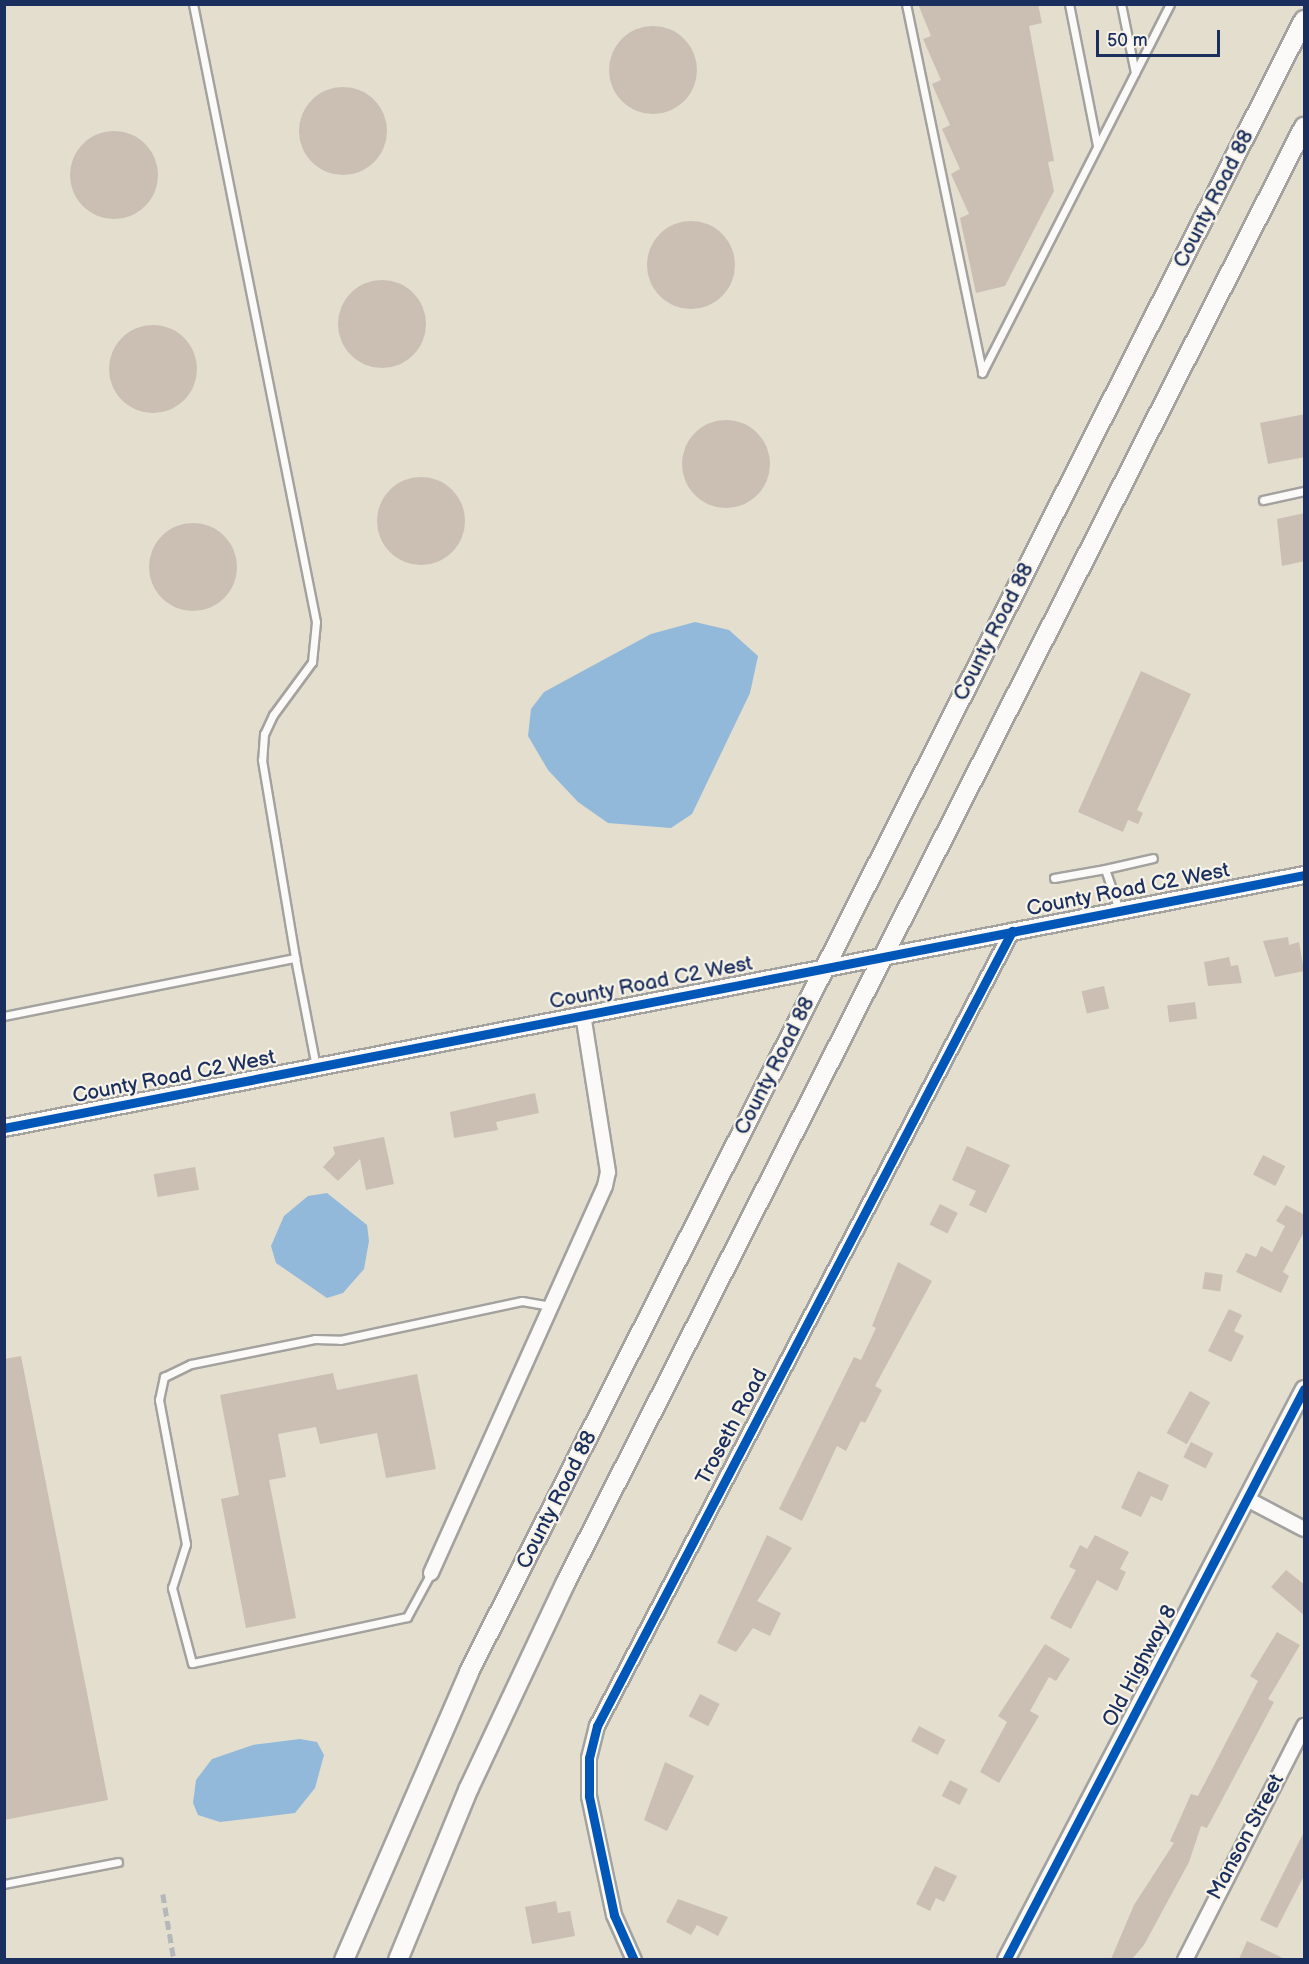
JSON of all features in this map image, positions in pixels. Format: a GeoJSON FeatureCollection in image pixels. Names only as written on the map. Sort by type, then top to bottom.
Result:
{"type":"FeatureCollection","features":[{"type":"Feature","properties":{"kind":"main road","name":"County Road 88"},"geometry":{"type":"LineString","coordinates":[[344,1959],[469,1672],[1305,20]]}},
{"type":"Feature","properties":{"kind":"main road"},"geometry":{"type":"LineString","coordinates":[[398,1959],[524,1666],[1305,127]]}},
{"type":"Feature","properties":{"kind":"street","name":"County Road C2 West"},"geometry":{"type":"LineString","coordinates":[[4,1128],[1305,875]]}},
{"type":"Feature","properties":{"kind":"street","name":"Troseth Road"},"geometry":{"type":"LineString","coordinates":[[634,1959],[614,1915],[589,1796],[589,1758],[597,1726],[1012,931]]}},
{"type":"Feature","properties":{"kind":"street"},"geometry":{"type":"LineString","coordinates":[[431,1573],[598,1209],[608,1172],[583,1015]]}},
{"type":"Feature","properties":{"kind":"street","name":"Old Highway 8"},"geometry":{"type":"LineString","coordinates":[[1006,1959],[1305,1389]]}},
{"type":"Feature","properties":{"kind":"street"},"geometry":{"type":"LineString","coordinates":[[1247,1499],[1305,1529]]}},
{"type":"Feature","properties":{"kind":"street","name":"Manson Street"},"geometry":{"type":"LineString","coordinates":[[1186,1954],[1305,1726]]}},
{"type":"Feature","properties":{"kind":"lane"},"geometry":{"type":"LineString","coordinates":[[193,4],[316,622],[312,662],[273,715],[264,734],[262,760],[316,1068]]}},
{"type":"Feature","properties":{"kind":"lane"},"geometry":{"type":"LineString","coordinates":[[906,4],[982,373],[1170,4]]}},
{"type":"Feature","properties":{"kind":"lane"},"geometry":{"type":"LineString","coordinates":[[1069,4],[1098,146]]}},
{"type":"Feature","properties":{"kind":"lane"},"geometry":{"type":"LineString","coordinates":[[1121,4],[1135,73]]}},
{"type":"Feature","properties":{"kind":"lane"},"geometry":{"type":"LineString","coordinates":[[1263,500],[1305,491]]}},
{"type":"Feature","properties":{"kind":"lane"},"geometry":{"type":"LineString","coordinates":[[1054,878],[1153,858]]}},
{"type":"Feature","properties":{"kind":"lane"},"geometry":{"type":"LineString","coordinates":[[1105,869],[1119,910]]}},
{"type":"Feature","properties":{"kind":"lane"},"geometry":{"type":"LineString","coordinates":[[4,1016],[295,957]]}},
{"type":"Feature","properties":{"kind":"lane"},"geometry":{"type":"LineString","coordinates":[[431,1573],[406,1617],[192,1663],[172,1588],[186,1544],[159,1400],[164,1377],[191,1364],[315,1339],[340,1340],[522,1301],[552,1306]]}},
{"type":"Feature","properties":{"kind":"lane"},"geometry":{"type":"LineString","coordinates":[[4,1884],[118,1862]]}},
{"type":"Feature","properties":{"kind":"water"},"geometry":{"type":"Polygon","coordinates":[[[695,622],[729,630],[758,656],[750,693],[692,814],[671,828],[608,823],[578,802],[548,770],[528,736],[531,709],[544,692],[651,634],[695,622]]]}},
{"type":"Feature","properties":{"kind":"water"},"geometry":{"type":"Polygon","coordinates":[[[327,1193],[367,1225],[369,1241],[364,1269],[343,1293],[327,1298],[276,1263],[271,1246],[284,1216],[308,1196],[327,1193]]]}},
{"type":"Feature","properties":{"kind":"water"},"geometry":{"type":"Polygon","coordinates":[[[300,1739],[317,1742],[324,1755],[315,1788],[295,1813],[220,1822],[198,1815],[193,1803],[196,1780],[212,1759],[253,1745],[300,1739]]]}},
{"type":"Feature","properties":{"kind":"building"},"geometry":{"type":"Polygon","coordinates":[[[918,4],[1038,4],[1042,23],[1029,26],[1054,161],[1048,162],[1054,191],[1005,286],[976,293],[960,218],[969,214],[951,174],[960,169],[942,129],[950,125],[932,84],[941,80],[923,39],[931,36],[918,4]]]}},
{"type":"Feature","properties":{"kind":"building"},"geometry":{"type":"Polygon","coordinates":[[[653,26],[670,30],[684,39],[693,53],[697,70],[693,87],[684,101],[670,110],[653,114],[636,110],[622,101],[613,87],[609,70],[613,53],[622,39],[636,30],[653,26]]]}},
{"type":"Feature","properties":{"kind":"building"},"geometry":{"type":"Polygon","coordinates":[[[343,87],[360,91],[374,100],[383,114],[387,131],[383,148],[374,162],[360,171],[343,175],[326,171],[312,162],[303,148],[299,131],[303,114],[312,100],[326,91],[343,87]]]}},
{"type":"Feature","properties":{"kind":"building"},"geometry":{"type":"Polygon","coordinates":[[[114,131],[131,135],[145,144],[154,158],[158,175],[154,192],[145,206],[131,215],[114,219],[97,215],[83,206],[74,192],[70,175],[74,158],[83,144],[97,135],[114,131]]]}},
{"type":"Feature","properties":{"kind":"building"},"geometry":{"type":"Polygon","coordinates":[[[691,221],[708,225],[722,234],[731,248],[735,265],[731,282],[722,296],[708,305],[691,309],[674,305],[660,296],[651,282],[647,265],[651,248],[660,234],[674,225],[691,221]]]}},
{"type":"Feature","properties":{"kind":"building"},"geometry":{"type":"Polygon","coordinates":[[[382,280],[399,284],[413,293],[422,307],[426,324],[422,341],[413,355],[399,364],[382,368],[365,364],[351,355],[342,341],[338,324],[342,307],[351,293],[365,284],[382,280]]]}},
{"type":"Feature","properties":{"kind":"building"},"geometry":{"type":"Polygon","coordinates":[[[153,325],[170,329],[184,338],[193,352],[197,369],[193,386],[184,400],[170,409],[153,413],[136,409],[122,400],[113,386],[109,369],[113,352],[122,338],[136,329],[153,325]]]}},
{"type":"Feature","properties":{"kind":"building"},"geometry":{"type":"Polygon","coordinates":[[[1305,414],[1305,457],[1268,464],[1260,423],[1305,414]]]}},
{"type":"Feature","properties":{"kind":"building"},"geometry":{"type":"Polygon","coordinates":[[[726,420],[743,424],[757,433],[766,447],[770,464],[766,481],[757,495],[743,504],[726,508],[709,504],[695,495],[686,481],[682,464],[686,447],[695,433],[709,424],[726,420]]]}},
{"type":"Feature","properties":{"kind":"building"},"geometry":{"type":"Polygon","coordinates":[[[421,477],[438,481],[452,490],[461,504],[465,521],[461,538],[452,552],[438,561],[421,565],[404,561],[390,552],[381,538],[377,521],[381,504],[390,490],[404,481],[421,477]]]}},
{"type":"Feature","properties":{"kind":"building"},"geometry":{"type":"Polygon","coordinates":[[[1305,513],[1305,561],[1282,566],[1277,519],[1305,513]]]}},
{"type":"Feature","properties":{"kind":"building"},"geometry":{"type":"Polygon","coordinates":[[[193,523],[210,527],[224,536],[233,550],[237,567],[233,584],[224,598],[210,607],[193,611],[176,607],[162,598],[153,584],[149,567],[153,550],[162,536],[176,527],[193,523]]]}},
{"type":"Feature","properties":{"kind":"building"},"geometry":{"type":"Polygon","coordinates":[[[1141,671],[1191,694],[1137,810],[1143,813],[1138,824],[1128,820],[1123,832],[1078,812],[1141,671]]]}},
{"type":"Feature","properties":{"kind":"building"},"geometry":{"type":"Polygon","coordinates":[[[1288,937],[1289,945],[1299,942],[1304,971],[1275,977],[1263,941],[1288,937]]]}},
{"type":"Feature","properties":{"kind":"building"},"geometry":{"type":"Polygon","coordinates":[[[1229,957],[1231,966],[1238,965],[1242,983],[1208,986],[1204,962],[1229,957]]]}},
{"type":"Feature","properties":{"kind":"building"},"geometry":{"type":"Polygon","coordinates":[[[1104,986],[1109,1008],[1087,1014],[1082,991],[1104,986]]]}},
{"type":"Feature","properties":{"kind":"building"},"geometry":{"type":"Polygon","coordinates":[[[1195,1002],[1197,1019],[1169,1022],[1167,1005],[1195,1002]]]}},
{"type":"Feature","properties":{"kind":"building"},"geometry":{"type":"Polygon","coordinates":[[[535,1093],[539,1113],[496,1122],[498,1130],[454,1138],[450,1112],[535,1093]]]}},
{"type":"Feature","properties":{"kind":"building"},"geometry":{"type":"Polygon","coordinates":[[[384,1137],[394,1184],[366,1190],[360,1159],[338,1181],[323,1167],[335,1154],[333,1147],[384,1137]]]}},
{"type":"Feature","properties":{"kind":"building"},"geometry":{"type":"Polygon","coordinates":[[[967,1146],[1010,1165],[986,1213],[969,1205],[976,1191],[952,1180],[967,1146]]]}},
{"type":"Feature","properties":{"kind":"building"},"geometry":{"type":"Polygon","coordinates":[[[1263,1155],[1285,1166],[1275,1186],[1253,1175],[1263,1155]]]}},
{"type":"Feature","properties":{"kind":"building"},"geometry":{"type":"Polygon","coordinates":[[[195,1167],[199,1190],[158,1197],[154,1174],[195,1167]]]}},
{"type":"Feature","properties":{"kind":"building"},"geometry":{"type":"Polygon","coordinates":[[[940,1204],[958,1213],[947,1234],[930,1224],[940,1204]]]}},
{"type":"Feature","properties":{"kind":"building"},"geometry":{"type":"Polygon","coordinates":[[[1286,1205],[1305,1215],[1305,1230],[1283,1272],[1289,1276],[1281,1293],[1236,1272],[1246,1253],[1256,1257],[1261,1246],[1272,1252],[1285,1226],[1276,1221],[1286,1205]]]}},
{"type":"Feature","properties":{"kind":"building"},"geometry":{"type":"Polygon","coordinates":[[[898,1262],[932,1281],[875,1386],[882,1390],[865,1423],[861,1421],[846,1451],[837,1446],[802,1521],[779,1509],[854,1357],[861,1360],[876,1328],[872,1326],[898,1262]]]}},
{"type":"Feature","properties":{"kind":"building"},"geometry":{"type":"Polygon","coordinates":[[[1205,1272],[1223,1275],[1220,1292],[1202,1289],[1205,1272]]]}},
{"type":"Feature","properties":{"kind":"building"},"geometry":{"type":"Polygon","coordinates":[[[1229,1309],[1242,1315],[1234,1331],[1244,1336],[1231,1362],[1208,1351],[1229,1309]]]}},
{"type":"Feature","properties":{"kind":"building"},"geometry":{"type":"Polygon","coordinates":[[[21,1356],[108,1800],[4,1820],[4,1359],[21,1356]]]}},
{"type":"Feature","properties":{"kind":"building"},"geometry":{"type":"Polygon","coordinates":[[[333,1373],[337,1390],[417,1374],[436,1469],[386,1478],[377,1433],[320,1444],[316,1427],[278,1434],[286,1477],[269,1480],[296,1618],[246,1628],[221,1499],[239,1495],[220,1395],[333,1373]]]}},
{"type":"Feature","properties":{"kind":"building"},"geometry":{"type":"Polygon","coordinates":[[[1190,1391],[1210,1402],[1187,1444],[1167,1433],[1190,1391]]]}},
{"type":"Feature","properties":{"kind":"building"},"geometry":{"type":"Polygon","coordinates":[[[1191,1442],[1213,1453],[1206,1468],[1183,1457],[1191,1442]]]}},
{"type":"Feature","properties":{"kind":"building"},"geometry":{"type":"Polygon","coordinates":[[[1138,1471],[1169,1485],[1162,1501],[1151,1496],[1141,1517],[1121,1508],[1138,1471]]]}},
{"type":"Feature","properties":{"kind":"building"},"geometry":{"type":"Polygon","coordinates":[[[767,1535],[792,1548],[757,1601],[781,1613],[770,1636],[753,1628],[736,1652],[717,1643],[767,1535]]]}},
{"type":"Feature","properties":{"kind":"building"},"geometry":{"type":"Polygon","coordinates":[[[1095,1535],[1129,1552],[1120,1569],[1126,1572],[1117,1591],[1097,1580],[1071,1629],[1050,1618],[1076,1570],[1069,1567],[1080,1545],[1087,1549],[1095,1535]]]}},
{"type":"Feature","properties":{"kind":"building"},"geometry":{"type":"Polygon","coordinates":[[[1286,1570],[1305,1585],[1305,1616],[1271,1587],[1286,1570]]]}},
{"type":"Feature","properties":{"kind":"building"},"geometry":{"type":"Polygon","coordinates":[[[1277,1632],[1300,1645],[1268,1699],[1274,1702],[1207,1828],[1201,1826],[1189,1862],[1144,1945],[1132,1959],[1111,1959],[1134,1905],[1174,1843],[1170,1841],[1191,1794],[1198,1796],[1258,1681],[1250,1676],[1277,1632]]]}},
{"type":"Feature","properties":{"kind":"building"},"geometry":{"type":"Polygon","coordinates":[[[1045,1644],[1070,1659],[1056,1681],[1049,1677],[1030,1711],[1039,1716],[999,1783],[980,1772],[1007,1722],[998,1716],[1045,1644]]]}},
{"type":"Feature","properties":{"kind":"building"},"geometry":{"type":"Polygon","coordinates":[[[700,1694],[720,1704],[708,1726],[689,1716],[700,1694]]]}},
{"type":"Feature","properties":{"kind":"building"},"geometry":{"type":"Polygon","coordinates":[[[919,1726],[945,1740],[938,1755],[911,1741],[919,1726]]]}},
{"type":"Feature","properties":{"kind":"building"},"geometry":{"type":"Polygon","coordinates":[[[665,1762],[694,1776],[667,1831],[644,1820],[665,1762]]]}},
{"type":"Feature","properties":{"kind":"building"},"geometry":{"type":"Polygon","coordinates":[[[950,1780],[968,1789],[960,1805],[942,1796],[950,1780]]]}},
{"type":"Feature","properties":{"kind":"building"},"geometry":{"type":"Polygon","coordinates":[[[1305,1830],[1305,1874],[1277,1928],[1260,1920],[1305,1830]]]}},
{"type":"Feature","properties":{"kind":"building"},"geometry":{"type":"Polygon","coordinates":[[[935,1866],[957,1876],[944,1902],[936,1898],[930,1911],[916,1904],[935,1866]]]}},
{"type":"Feature","properties":{"kind":"building"},"geometry":{"type":"Polygon","coordinates":[[[678,1899],[728,1917],[718,1936],[697,1925],[691,1935],[666,1922],[678,1899]]]}},
{"type":"Feature","properties":{"kind":"building"},"geometry":{"type":"Polygon","coordinates":[[[556,1901],[558,1913],[570,1911],[575,1936],[532,1944],[525,1907],[556,1901]]]}},
{"type":"Feature","properties":{"kind":"building"},"geometry":{"type":"Polygon","coordinates":[[[1247,1941],[1285,1959],[1239,1959],[1247,1941]]]}},
{"type":"Feature","properties":{"kind":"railway"},"geometry":{"type":"LineString","coordinates":[[163,1894],[174,1960]]}},
{"type":"Feature","properties":{"kind":"cycle path"},"geometry":{"type":"LineString","coordinates":[[4,1128],[1304,875]]}},
{"type":"Feature","properties":{"kind":"cycle path"},"geometry":{"type":"LineString","coordinates":[[634,1960],[614,1915],[589,1796],[589,1758],[597,1726],[1012,931]]}},
{"type":"Feature","properties":{"kind":"cycle path"},"geometry":{"type":"LineString","coordinates":[[1006,1960],[1304,1389]]}}]}
